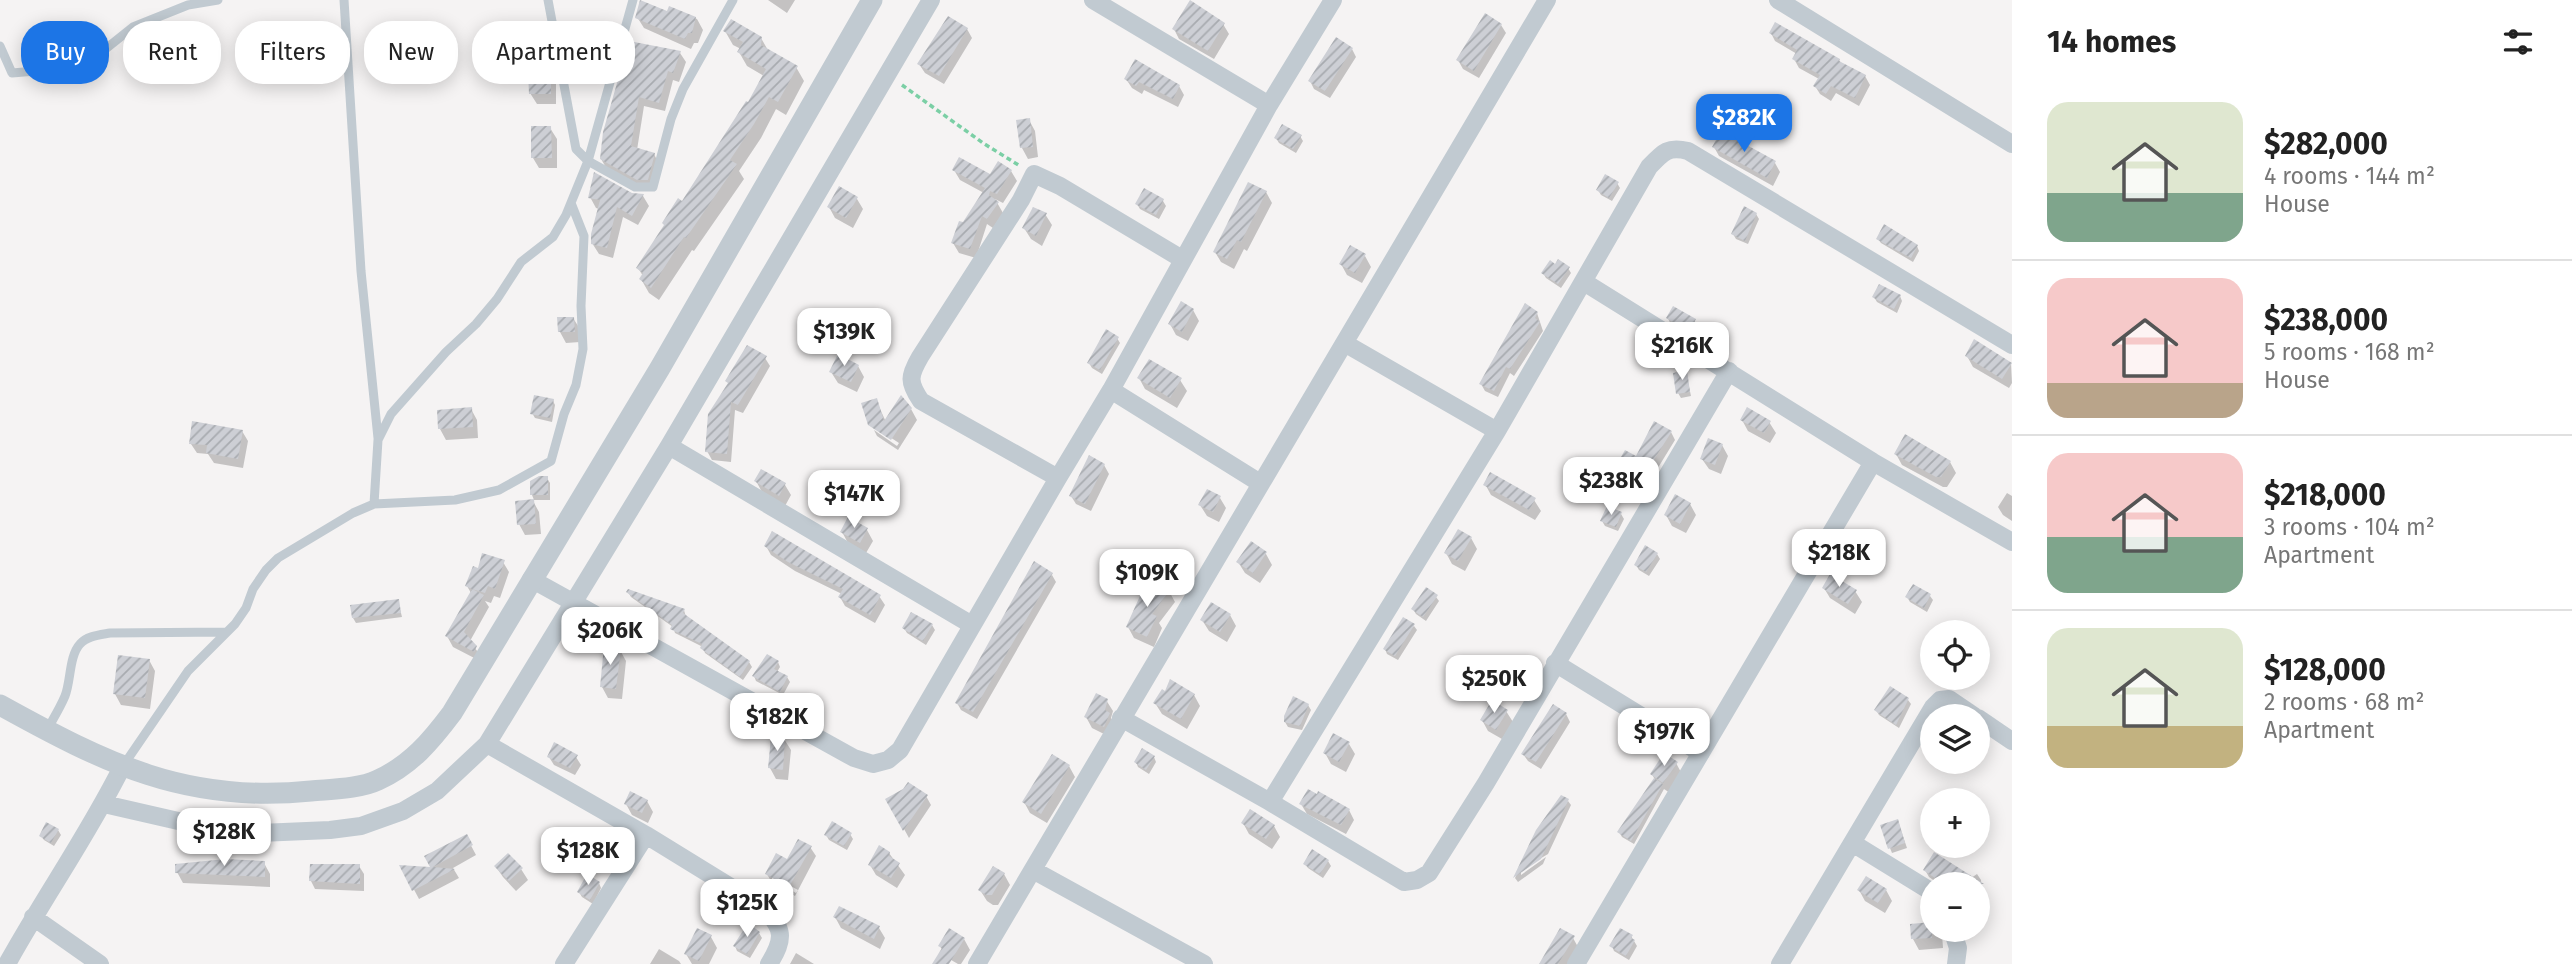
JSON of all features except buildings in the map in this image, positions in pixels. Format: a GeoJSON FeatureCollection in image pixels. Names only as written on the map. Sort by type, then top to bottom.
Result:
{"type":"FeatureCollection","features":[{"type":"Feature","properties":{"kind":"street"},"geometry":{"type":"LineString","coordinates":[[0,705],[122,767],[191,788],[247,794],[337,789],[376,781],[403,766],[428,746],[452,713],[660,368],[872,0]]}},
{"type":"Feature","properties":{"kind":"street"},"geometry":{"type":"LineString","coordinates":[[104,804],[235,834],[330,830],[361,825],[403,811],[437,791],[488,744],[669,446],[931,0]]}},
{"type":"Feature","properties":{"kind":"street"},"geometry":{"type":"LineString","coordinates":[[1093,0],[1269,105]]}},
{"type":"Feature","properties":{"kind":"street"},"geometry":{"type":"LineString","coordinates":[[531,579],[855,758],[873,764],[888,760],[900,750],[1111,390],[1269,105],[1333,0]]}},
{"type":"Feature","properties":{"kind":"street"},"geometry":{"type":"LineString","coordinates":[[977,964],[1547,0]]}},
{"type":"Feature","properties":{"kind":"street"},"geometry":{"type":"LineString","coordinates":[[1778,0],[2012,144]]}},
{"type":"Feature","properties":{"kind":"street"},"geometry":{"type":"LineString","coordinates":[[1270,802],[1497,431],[1649,167],[1661,154],[1675,148],[1688,151],[2012,345]]}},
{"type":"Feature","properties":{"kind":"street"},"geometry":{"type":"LineString","coordinates":[[1058,478],[921,401],[911,387],[912,371],[1021,200],[1034,174],[1060,186],[1182,259]]}},
{"type":"Feature","properties":{"kind":"street"},"geometry":{"type":"LineString","coordinates":[[1584,282],[1873,462],[2012,542]]}},
{"type":"Feature","properties":{"kind":"street"},"geometry":{"type":"LineString","coordinates":[[1346,344],[1497,431]]}},
{"type":"Feature","properties":{"kind":"street"},"geometry":{"type":"LineString","coordinates":[[1121,718],[1404,882],[1417,880],[1429,873],[1486,783],[1729,371]]}},
{"type":"Feature","properties":{"kind":"street"},"geometry":{"type":"LineString","coordinates":[[1111,390],[1260,483]]}},
{"type":"Feature","properties":{"kind":"street"},"geometry":{"type":"LineString","coordinates":[[669,446],[972,625]]}},
{"type":"Feature","properties":{"kind":"street"},"geometry":{"type":"LineString","coordinates":[[1576,964],[1873,462]]}},
{"type":"Feature","properties":{"kind":"street"},"geometry":{"type":"LineString","coordinates":[[1555,663],[1701,753]]}},
{"type":"Feature","properties":{"kind":"street"},"geometry":{"type":"LineString","coordinates":[[1936,704],[1940,700],[1949,699],[1956,704]]}},
{"type":"Feature","properties":{"kind":"street"},"geometry":{"type":"LineString","coordinates":[[1990,726],[2012,741]]}},
{"type":"Feature","properties":{"kind":"street"},"geometry":{"type":"LineString","coordinates":[[1780,964],[1920,730]]}},
{"type":"Feature","properties":{"kind":"street"},"geometry":{"type":"LineString","coordinates":[[488,744],[646,835],[763,907],[782,933],[778,950],[769,964]]}},
{"type":"Feature","properties":{"kind":"street"},"geometry":{"type":"LineString","coordinates":[[7,964],[33,917],[104,804],[122,767]]}},
{"type":"Feature","properties":{"kind":"street"},"geometry":{"type":"LineString","coordinates":[[564,964],[646,835]]}},
{"type":"Feature","properties":{"kind":"street"},"geometry":{"type":"LineString","coordinates":[[1854,844],[1920,885]]}},
{"type":"Feature","properties":{"kind":"street"},"geometry":{"type":"LineString","coordinates":[[1033,870],[1177,957],[1204,964]]}},
{"type":"Feature","properties":{"kind":"street"},"geometry":{"type":"LineString","coordinates":[[33,917],[100,964]]}},
{"type":"Feature","properties":{"kind":"street"},"geometry":{"type":"LineString","coordinates":[[1956,942],[1956,964]]}},
{"type":"Feature","properties":{"kind":"lane"},"geometry":{"type":"LineString","coordinates":[[0,46],[12,73],[83,67],[132,27],[188,5],[218,0]]}},
{"type":"Feature","properties":{"kind":"lane"},"geometry":{"type":"LineString","coordinates":[[344,0],[361,271],[378,440],[374,504]]}},
{"type":"Feature","properties":{"kind":"lane"},"geometry":{"type":"LineString","coordinates":[[548,0],[576,149],[588,161],[635,187],[653,187],[671,120],[683,89],[733,0]]}},
{"type":"Feature","properties":{"kind":"lane"},"geometry":{"type":"LineString","coordinates":[[378,440],[391,414],[490,307],[521,262],[553,237],[571,203],[588,161],[633,0]]}},
{"type":"Feature","properties":{"kind":"lane"},"geometry":{"type":"LineString","coordinates":[[122,767],[188,671],[227,632],[246,608],[253,589],[266,570],[278,558],[353,513],[374,504],[455,500],[499,490],[551,461],[564,414],[576,385],[583,349],[581,306],[584,236],[571,203]]}},
{"type":"Feature","properties":{"kind":"lane"},"geometry":{"type":"LineString","coordinates":[[47,731],[64,698],[74,656],[82,641],[110,633],[227,632]]}},
{"type":"Feature","properties":{"kind":"path"},"geometry":{"type":"LineString","coordinates":[[886,74],[982,143],[1034,174]]}}]}
